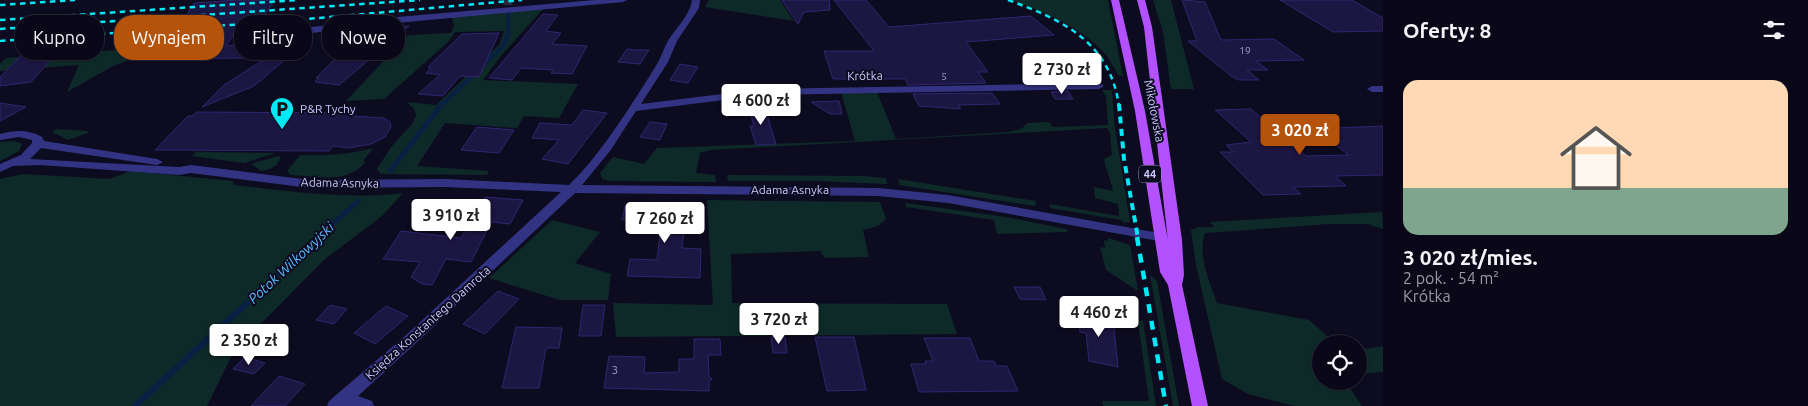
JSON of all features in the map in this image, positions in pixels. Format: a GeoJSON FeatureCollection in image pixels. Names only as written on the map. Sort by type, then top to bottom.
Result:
{"type":"FeatureCollection","features":[{"type":"Feature","properties":{"kind":"main road","name":"Mikołowska"},"geometry":{"type":"LineString","coordinates":[[1115,0],[1140,111],[1166,272],[1175,285]]}},
{"type":"Feature","properties":{"kind":"main road","name":"Mikołowska"},"geometry":{"type":"LineString","coordinates":[[1141,0],[1148,27],[1176,240],[1177,275],[1175,285],[1200,406]]}},
{"type":"Feature","properties":{"kind":"street"},"geometry":{"type":"LineString","coordinates":[[312,30],[509,7],[623,0]]}},
{"type":"Feature","properties":{"kind":"street","name":"Księdza Konstantego Damrota"},"geometry":{"type":"LineString","coordinates":[[339,402],[410,340],[572,189],[606,149],[633,108],[663,62],[672,41],[695,8],[696,0]]}},
{"type":"Feature","properties":{"kind":"street","name":"Krótka"},"geometry":{"type":"LineString","coordinates":[[633,108],[763,92],[1099,86]]}},
{"type":"Feature","properties":{"kind":"street"},"geometry":{"type":"LineString","coordinates":[[1372,89],[1383,89]]}},
{"type":"Feature","properties":{"kind":"street","name":"Adama Asnyka"},"geometry":{"type":"LineString","coordinates":[[4,136],[32,135],[38,139],[38,144],[184,166],[191,169],[310,184],[465,183],[572,189],[878,192],[948,199],[1176,240]]}},
{"type":"Feature","properties":{"kind":"street"},"geometry":{"type":"LineString","coordinates":[[0,168],[25,157],[38,144]]}},
{"type":"Feature","properties":{"kind":"street","name":"Adama Asnyka"},"geometry":{"type":"LineString","coordinates":[[13,163],[40,162],[179,171],[191,169]]}},
{"type":"Feature","properties":{"kind":"street"},"geometry":{"type":"LineString","coordinates":[[339,402],[366,406]]}},
{"type":"Feature","properties":{"kind":"green space"},"geometry":{"type":"Polygon","coordinates":[[[709,0],[780,0],[794,21],[705,7],[709,0]]]}},
{"type":"Feature","properties":{"kind":"green space"},"geometry":{"type":"Polygon","coordinates":[[[1010,0],[1108,0],[1123,76],[1118,75],[1105,54],[1096,45],[1074,28],[1036,9],[1010,0]]]}},
{"type":"Feature","properties":{"kind":"green space"},"geometry":{"type":"Polygon","coordinates":[[[1153,0],[1171,0],[1194,89],[1171,89],[1163,32],[1153,0]]]}},
{"type":"Feature","properties":{"kind":"green space"},"geometry":{"type":"Polygon","coordinates":[[[544,8],[499,58],[483,80],[578,84],[559,118],[524,116],[517,128],[445,123],[417,166],[489,171],[487,175],[381,174],[377,169],[391,147],[413,123],[416,115],[414,109],[407,102],[436,105],[500,44],[504,31],[455,32],[449,41],[384,99],[346,101],[385,60],[405,60],[405,38],[408,35],[451,33],[454,26],[452,17],[544,8]]]}},
{"type":"Feature","properties":{"kind":"green space"},"geometry":{"type":"Polygon","coordinates":[[[114,50],[114,60],[129,60],[113,66],[67,92],[79,65],[0,71],[0,64],[6,58],[15,57],[15,60],[104,60],[104,51],[114,50]]]}},
{"type":"Feature","properties":{"kind":"green space"},"geometry":{"type":"Polygon","coordinates":[[[1102,90],[1112,90],[1114,121],[1130,222],[1124,223],[1121,220],[1050,208],[1050,204],[1119,216],[1118,204],[1095,198],[1094,187],[1113,191],[1104,159],[1112,155],[1110,133],[1107,128],[711,150],[700,153],[696,173],[715,175],[716,182],[610,181],[602,179],[600,173],[613,157],[644,164],[657,148],[855,141],[841,92],[877,92],[896,139],[1008,132],[1021,129],[1028,123],[1049,122],[1053,127],[1108,125],[1106,97],[1102,90]]]}},
{"type":"Feature","properties":{"kind":"green space"},"geometry":{"type":"Polygon","coordinates":[[[56,129],[87,131],[88,133],[68,140],[52,132],[56,129]]]}},
{"type":"Feature","properties":{"kind":"green space"},"geometry":{"type":"Polygon","coordinates":[[[15,141],[22,144],[19,151],[0,161],[0,142],[15,141]]]}},
{"type":"Feature","properties":{"kind":"green space"},"geometry":{"type":"Polygon","coordinates":[[[373,148],[363,161],[366,162],[349,174],[331,178],[290,175],[287,171],[300,155],[328,155],[373,148]]]}},
{"type":"Feature","properties":{"kind":"green space"},"geometry":{"type":"Polygon","coordinates":[[[196,152],[275,153],[244,163],[192,156],[196,152]]]}},
{"type":"Feature","properties":{"kind":"green space"},"geometry":{"type":"Polygon","coordinates":[[[278,156],[281,157],[278,163],[268,169],[261,171],[251,164],[278,156]]]}},
{"type":"Feature","properties":{"kind":"green space"},"geometry":{"type":"Polygon","coordinates":[[[131,171],[233,181],[234,185],[318,194],[360,196],[403,193],[382,216],[325,259],[234,351],[207,406],[0,406],[0,179],[23,174],[109,179],[131,171]]]}},
{"type":"Feature","properties":{"kind":"green space"},"geometry":{"type":"Polygon","coordinates":[[[727,175],[862,176],[886,178],[887,184],[815,181],[728,181],[727,175]]]}},
{"type":"Feature","properties":{"kind":"green space"},"geometry":{"type":"Polygon","coordinates":[[[898,179],[1036,201],[1035,206],[899,185],[898,179]]]}},
{"type":"Feature","properties":{"kind":"green space"},"geometry":{"type":"Polygon","coordinates":[[[707,200],[880,202],[886,219],[878,226],[863,230],[869,257],[825,258],[820,251],[731,254],[732,303],[947,304],[957,334],[616,337],[613,303],[713,305],[707,200]]]}},
{"type":"Feature","properties":{"kind":"green space"},"geometry":{"type":"Polygon","coordinates":[[[905,203],[1006,217],[1066,229],[1068,232],[997,234],[994,220],[906,207],[905,203]]]}},
{"type":"Feature","properties":{"kind":"green space"},"geometry":{"type":"Polygon","coordinates":[[[1382,212],[1383,229],[1367,224],[1330,224],[1205,233],[1203,242],[1205,269],[1217,303],[1309,320],[1326,335],[1312,335],[1312,390],[1351,390],[1362,406],[1294,406],[1248,394],[1222,379],[1196,265],[1191,230],[1199,227],[1214,227],[1210,222],[1382,212]]]}},
{"type":"Feature","properties":{"kind":"green space"},"geometry":{"type":"Polygon","coordinates":[[[552,220],[600,232],[575,263],[611,274],[608,300],[560,300],[489,278],[552,220]]]}},
{"type":"Feature","properties":{"kind":"green space"},"geometry":{"type":"Polygon","coordinates":[[[1108,238],[1130,245],[1138,291],[1106,270],[1100,247],[1105,248],[1104,240],[1108,241],[1108,238]]]}},
{"type":"Feature","properties":{"kind":"green space"},"geometry":{"type":"Polygon","coordinates":[[[1150,275],[1157,281],[1179,406],[1173,406],[1150,275]]]}},
{"type":"Feature","properties":{"kind":"green space"},"geometry":{"type":"Polygon","coordinates":[[[1143,320],[1156,406],[1103,406],[1102,401],[1149,401],[1138,322],[1143,320]]]}},
{"type":"Feature","properties":{"kind":"green space"},"geometry":{"type":"Polygon","coordinates":[[[1383,346],[1383,372],[1367,373],[1367,349],[1383,346]]]}},
{"type":"Feature","properties":{"kind":"building"},"geometry":{"type":"Polygon","coordinates":[[[274,0],[265,15],[234,15],[234,34],[226,46],[234,45],[234,58],[224,58],[224,15],[187,15],[194,3],[274,0]]]}},
{"type":"Feature","properties":{"kind":"building"},"geometry":{"type":"Polygon","coordinates":[[[782,0],[829,0],[830,10],[804,12],[798,24],[782,0]]]}},
{"type":"Feature","properties":{"kind":"building"},"geometry":{"type":"Polygon","coordinates":[[[834,0],[866,0],[889,27],[1031,16],[1054,35],[966,42],[988,72],[978,72],[986,83],[908,85],[905,79],[833,79],[824,51],[874,51],[834,0]]]}},
{"type":"Feature","properties":{"kind":"building"},"geometry":{"type":"Polygon","coordinates":[[[1182,0],[1205,2],[1221,40],[1274,39],[1304,60],[1256,61],[1268,70],[1247,70],[1259,80],[1239,80],[1231,76],[1188,41],[1197,41],[1182,0]]]}},
{"type":"Feature","properties":{"kind":"building"},"geometry":{"type":"Polygon","coordinates":[[[1280,0],[1352,0],[1383,18],[1383,31],[1333,32],[1280,0]]]}},
{"type":"Feature","properties":{"kind":"building"},"geometry":{"type":"Polygon","coordinates":[[[543,14],[558,15],[546,31],[561,33],[552,44],[587,46],[572,74],[551,73],[553,70],[521,68],[512,80],[489,78],[543,14]]]}},
{"type":"Feature","properties":{"kind":"building"},"geometry":{"type":"Polygon","coordinates":[[[499,33],[479,77],[460,76],[443,96],[418,94],[440,75],[426,73],[431,68],[428,67],[462,34],[499,33]]]}},
{"type":"Feature","properties":{"kind":"building"},"geometry":{"type":"Polygon","coordinates":[[[627,49],[649,50],[640,64],[618,62],[627,49]]]}},
{"type":"Feature","properties":{"kind":"building"},"geometry":{"type":"Polygon","coordinates":[[[16,60],[51,60],[31,82],[0,86],[0,77],[16,60]]]}},
{"type":"Feature","properties":{"kind":"building"},"geometry":{"type":"Polygon","coordinates":[[[263,60],[284,60],[254,86],[202,107],[224,85],[263,60]]]}},
{"type":"Feature","properties":{"kind":"building"},"geometry":{"type":"Polygon","coordinates":[[[334,60],[369,60],[339,85],[315,82],[319,78],[316,78],[334,60]]]}},
{"type":"Feature","properties":{"kind":"building"},"geometry":{"type":"Polygon","coordinates":[[[680,64],[698,67],[688,83],[670,80],[680,64]]]}},
{"type":"Feature","properties":{"kind":"building"},"geometry":{"type":"Polygon","coordinates":[[[1068,91],[1073,99],[1055,99],[1051,92],[1068,91]]]}},
{"type":"Feature","properties":{"kind":"building"},"geometry":{"type":"Polygon","coordinates":[[[992,93],[1000,104],[958,105],[961,109],[919,106],[913,94],[992,93]]]}},
{"type":"Feature","properties":{"kind":"building"},"geometry":{"type":"Polygon","coordinates":[[[839,101],[842,114],[830,114],[811,102],[839,101]]]}},
{"type":"Feature","properties":{"kind":"building"},"geometry":{"type":"Polygon","coordinates":[[[0,103],[26,107],[0,121],[0,103]]]}},
{"type":"Feature","properties":{"kind":"building"},"geometry":{"type":"Polygon","coordinates":[[[748,105],[764,105],[776,144],[756,145],[750,126],[754,126],[748,105]]]}},
{"type":"Feature","properties":{"kind":"building"},"geometry":{"type":"Polygon","coordinates":[[[1251,109],[1306,156],[1349,155],[1314,129],[1383,126],[1383,175],[1335,176],[1346,186],[1293,187],[1301,194],[1263,195],[1220,152],[1233,152],[1226,145],[1251,142],[1215,110],[1251,109]]]}},
{"type":"Feature","properties":{"kind":"building"},"geometry":{"type":"Polygon","coordinates":[[[583,110],[607,113],[568,164],[542,159],[559,140],[532,138],[540,123],[572,125],[583,110]]]}},
{"type":"Feature","properties":{"kind":"building","name":"P&R Tychy"},"geometry":{"type":"Polygon","coordinates":[[[197,112],[355,113],[353,116],[384,118],[390,122],[391,127],[385,137],[371,144],[349,148],[333,146],[329,151],[155,150],[188,116],[192,116],[197,112]]]}},
{"type":"Feature","properties":{"kind":"building"},"geometry":{"type":"Polygon","coordinates":[[[650,122],[667,124],[660,140],[640,137],[650,122]]]}},
{"type":"Feature","properties":{"kind":"building"},"geometry":{"type":"Polygon","coordinates":[[[477,127],[514,130],[499,153],[461,150],[477,127]]]}},
{"type":"Feature","properties":{"kind":"building"},"geometry":{"type":"Polygon","coordinates":[[[485,197],[523,200],[510,224],[491,222],[471,262],[446,259],[432,285],[422,284],[411,277],[420,262],[383,259],[401,231],[461,238],[485,197]]]}},
{"type":"Feature","properties":{"kind":"building"},"geometry":{"type":"Polygon","coordinates":[[[625,206],[687,209],[682,248],[701,249],[700,278],[627,276],[630,259],[657,260],[661,226],[630,224],[631,220],[622,220],[625,206]]]}},
{"type":"Feature","properties":{"kind":"building"},"geometry":{"type":"Polygon","coordinates":[[[1014,287],[1040,287],[1046,300],[1020,299],[1014,287]]]}},
{"type":"Feature","properties":{"kind":"building"},"geometry":{"type":"Polygon","coordinates":[[[498,291],[519,299],[485,334],[463,324],[498,291]]]}},
{"type":"Feature","properties":{"kind":"building"},"geometry":{"type":"Polygon","coordinates":[[[330,305],[347,309],[334,324],[316,320],[330,305]]]}},
{"type":"Feature","properties":{"kind":"building"},"geometry":{"type":"Polygon","coordinates":[[[583,305],[605,305],[601,336],[579,336],[583,305]]]}},
{"type":"Feature","properties":{"kind":"building"},"geometry":{"type":"Polygon","coordinates":[[[386,306],[408,316],[375,344],[354,333],[386,306]]]}},
{"type":"Feature","properties":{"kind":"building"},"geometry":{"type":"Polygon","coordinates":[[[1077,310],[1113,318],[1118,367],[1089,361],[1086,333],[1080,332],[1077,310]]]}},
{"type":"Feature","properties":{"kind":"building"},"geometry":{"type":"Polygon","coordinates":[[[516,327],[562,328],[559,348],[546,348],[539,388],[502,388],[516,327]]]}},
{"type":"Feature","properties":{"kind":"building"},"geometry":{"type":"Polygon","coordinates":[[[771,337],[785,337],[787,353],[773,353],[771,337]]]}},
{"type":"Feature","properties":{"kind":"building"},"geometry":{"type":"Polygon","coordinates":[[[815,337],[854,337],[866,390],[827,391],[815,337]]]}},
{"type":"Feature","properties":{"kind":"building"},"geometry":{"type":"Polygon","coordinates":[[[924,338],[970,338],[979,361],[994,361],[996,366],[1007,366],[1018,391],[919,392],[911,364],[926,364],[925,361],[933,361],[924,338]]]}},
{"type":"Feature","properties":{"kind":"building"},"geometry":{"type":"Polygon","coordinates":[[[694,339],[720,339],[721,355],[708,355],[709,376],[712,379],[709,382],[709,391],[604,388],[609,356],[645,357],[644,373],[679,372],[679,359],[694,359],[694,339]]]}},
{"type":"Feature","properties":{"kind":"building"},"geometry":{"type":"Polygon","coordinates":[[[245,357],[265,363],[254,374],[233,369],[245,357]]]}},
{"type":"Feature","properties":{"kind":"building"},"geometry":{"type":"Polygon","coordinates":[[[279,376],[305,384],[285,406],[251,406],[279,376]]]}},
{"type":"Feature","properties":{"kind":"waterway","name":"Potok Wilkowyjski"},"geometry":{"type":"LineString","coordinates":[[441,106],[504,45],[508,33],[508,12]]}},
{"type":"Feature","properties":{"kind":"waterway","name":"Potok Wilkowyjski"},"geometry":{"type":"LineString","coordinates":[[390,171],[442,104]]}},
{"type":"Feature","properties":{"kind":"waterway","name":"Potok Wilkowyjski"},"geometry":{"type":"LineString","coordinates":[[317,238],[358,201]]}},
{"type":"Feature","properties":{"kind":"waterway","name":"Potok Wilkowyjski"},"geometry":{"type":"LineString","coordinates":[[135,406],[319,237]]}},
{"type":"Feature","properties":{"kind":"tunnel"},"geometry":{"type":"LineString","coordinates":[[508,0],[508,5]]}},
{"type":"Feature","properties":{"kind":"railway"},"geometry":{"type":"LineString","coordinates":[[0,5],[75,0]]}},
{"type":"Feature","properties":{"kind":"railway"},"geometry":{"type":"LineString","coordinates":[[0,20],[298,0]]}},
{"type":"Feature","properties":{"kind":"railway"},"geometry":{"type":"LineString","coordinates":[[0,29],[420,0]]}},
{"type":"Feature","properties":{"kind":"railway"},"geometry":{"type":"LineString","coordinates":[[0,41],[273,22],[522,0]]}},
{"type":"Feature","properties":{"kind":"railway"},"geometry":{"type":"LineString","coordinates":[[1008,0],[1047,16],[1081,36],[1106,65],[1114,84],[1119,106]]}},
{"type":"Feature","properties":{"kind":"railway"},"geometry":{"type":"LineString","coordinates":[[1119,104],[1124,159],[1138,238]]}},
{"type":"Feature","properties":{"kind":"railway"},"geometry":{"type":"LineString","coordinates":[[1137,237],[1166,406]]}},
{"type":"Feature","properties":{"kind":"place","name":"P&R Tychy"},"geometry":{"type":"Point","coordinates":[282,130]}}]}
